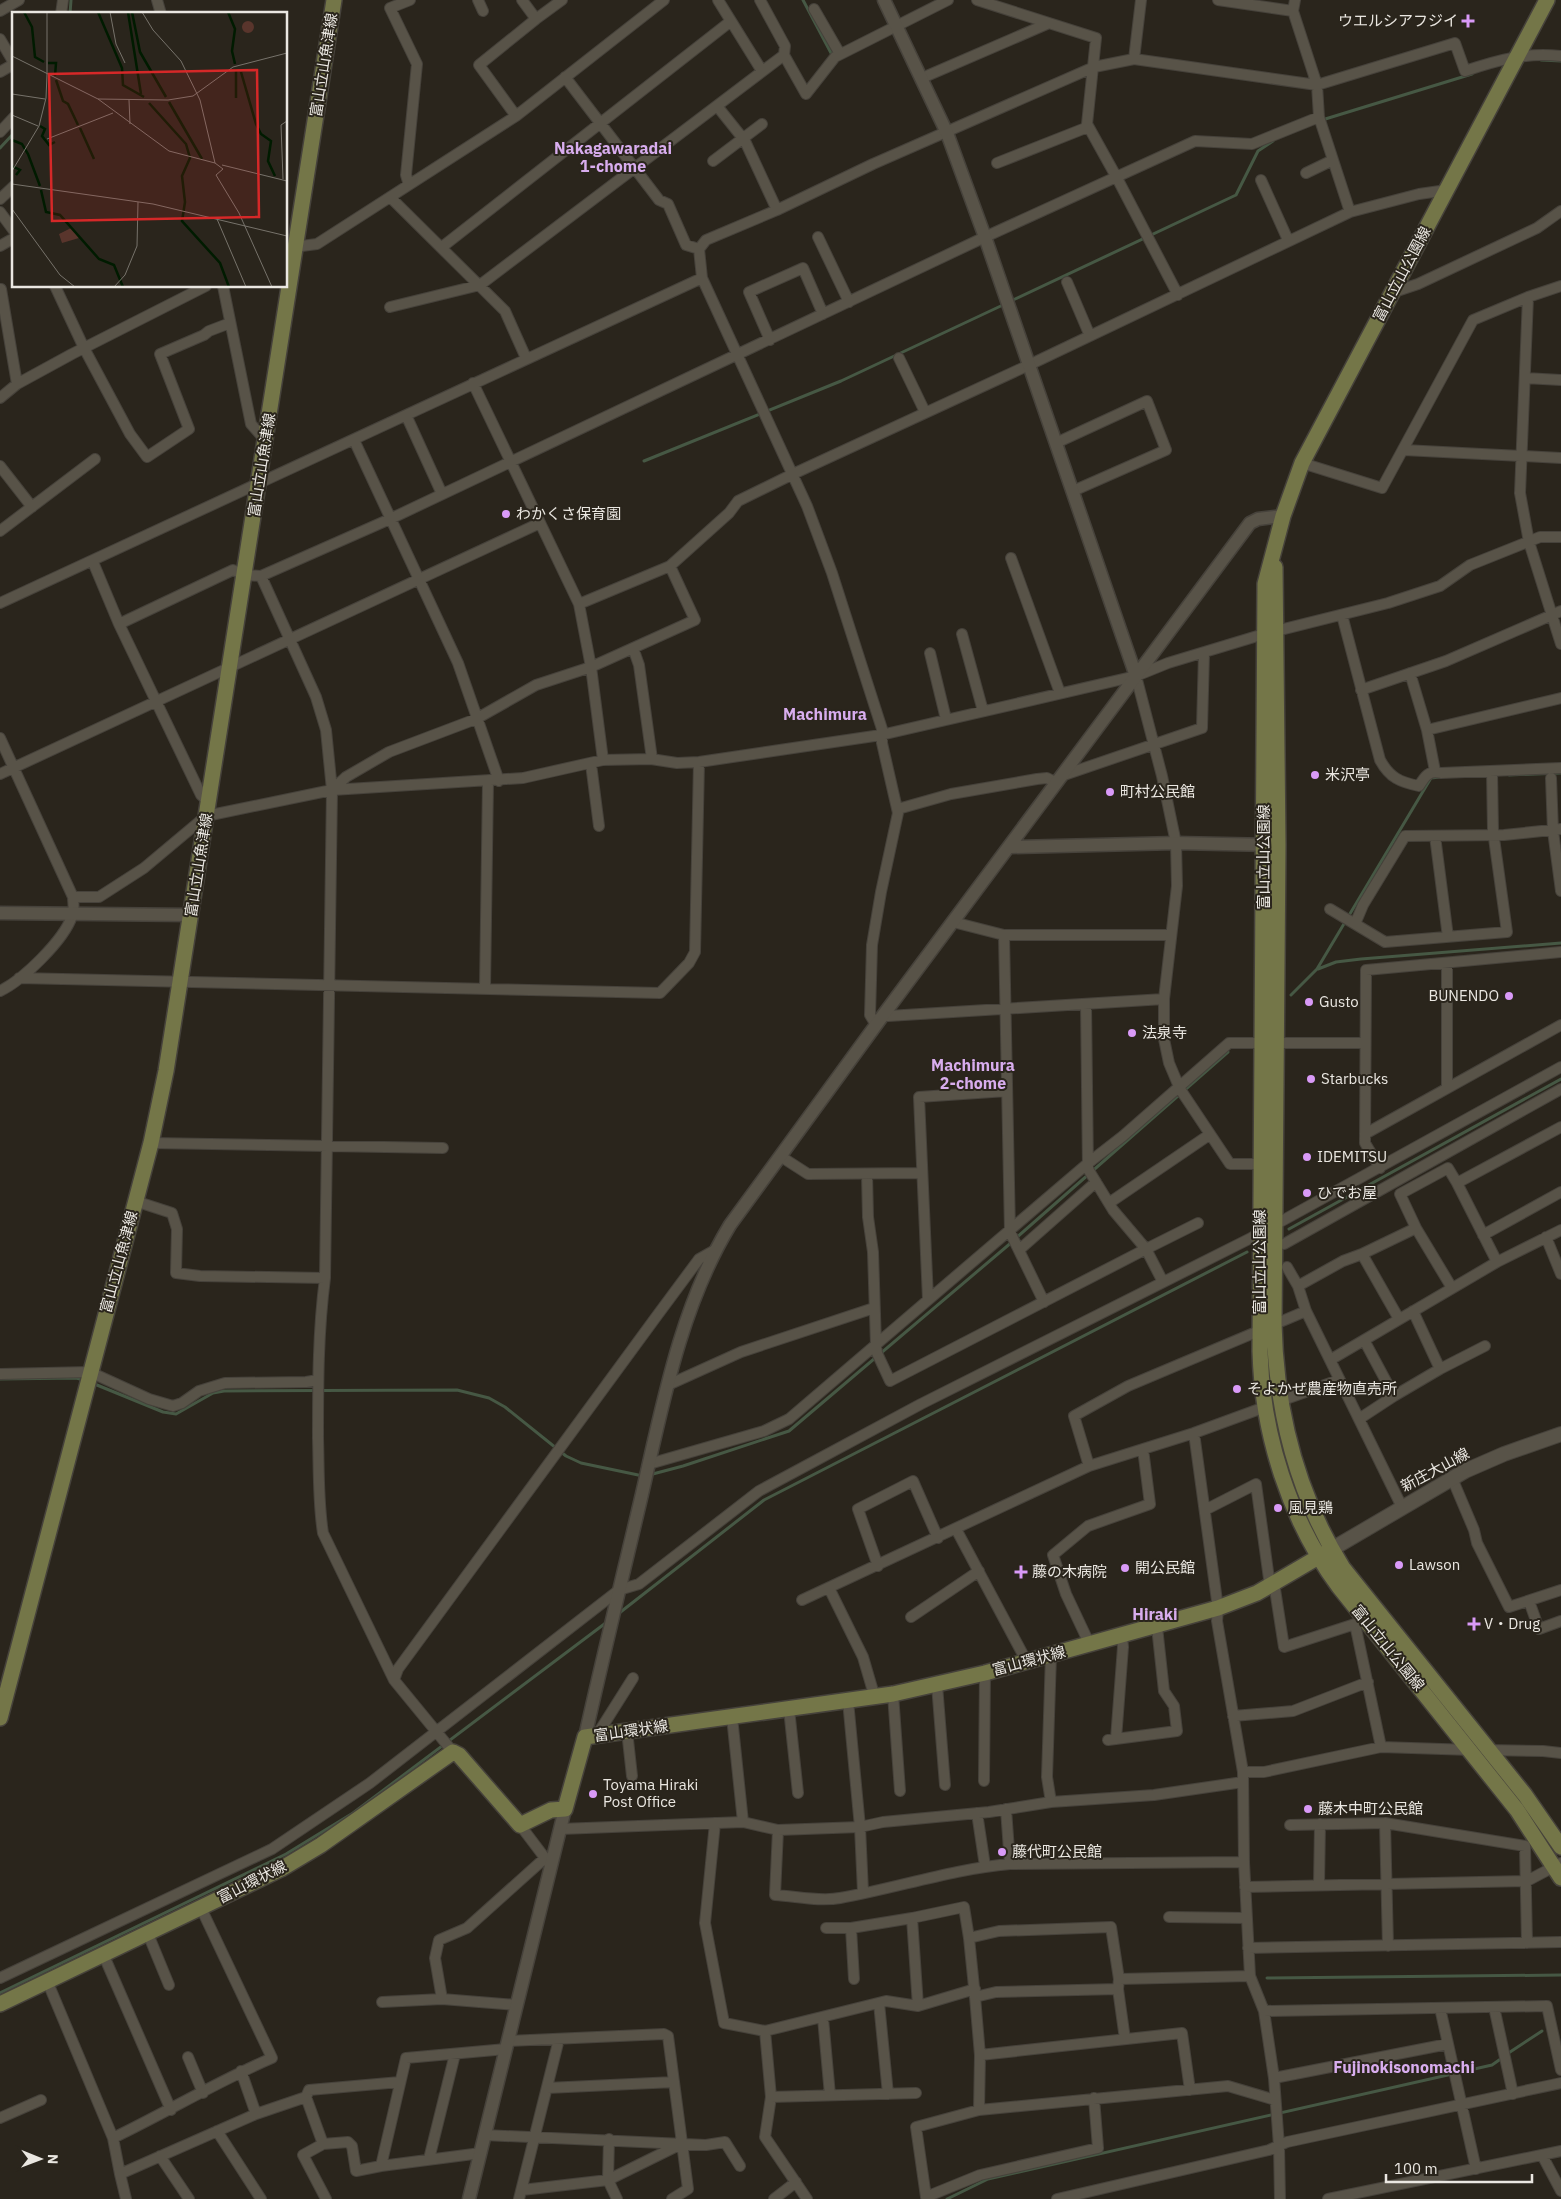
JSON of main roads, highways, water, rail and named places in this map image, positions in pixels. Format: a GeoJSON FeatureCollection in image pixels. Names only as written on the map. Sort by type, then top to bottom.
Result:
{"type":"FeatureCollection","features":[{"type":"Feature","properties":{"kind":"main road","name":"富山立山魚津線"},"geometry":{"type":"LineString","coordinates":[[288,275],[334,0]]}},
{"type":"Feature","properties":{"kind":"main road","name":"富山立山公園線"},"geometry":{"type":"LineString","coordinates":[[1547,0],[1302,463],[1283,516],[1274,555],[1270,633],[1271,844],[1268,1164],[1260,1232],[1260,1366],[1265,1407],[1275,1451],[1287,1489],[1325,1553],[1351,1602],[1517,1810],[1559,1869]]}},
{"type":"Feature","properties":{"kind":"main road","name":"富山立山魚津線"},"geometry":{"type":"LineString","coordinates":[[0,1718],[135,1201],[166,1071],[259,484],[286,288]]}},
{"type":"Feature","properties":{"kind":"main road","name":"富山立山公園線"},"geometry":{"type":"LineString","coordinates":[[1268,1164],[1275,1223],[1275,1361],[1280,1401],[1292,1455],[1325,1553],[1343,1568],[1525,1795],[1561,1847]]}},
{"type":"Feature","properties":{"kind":"main road","name":"新庄大山線"},"geometry":{"type":"LineString","coordinates":[[1325,1553],[1452,1478],[1504,1454],[1561,1434]]}},
{"type":"Feature","properties":{"kind":"main road","name":"富山環状線"},"geometry":{"type":"LineString","coordinates":[[0,2004],[104,1956],[281,1868],[321,1845],[452,1749],[520,1825],[550,1810],[565,1809],[591,1736],[875,1698],[937,1685],[1157,1627],[1218,1608],[1272,1584],[1325,1553]]}},
{"type":"Feature","properties":{"kind":"waterway"},"geometry":{"type":"LineString","coordinates":[[70,12],[71,0]]}},
{"type":"Feature","properties":{"kind":"waterway"},"geometry":{"type":"LineString","coordinates":[[803,0],[831,53]]}},
{"type":"Feature","properties":{"kind":"waterway"},"geometry":{"type":"LineString","coordinates":[[1541,60],[1561,61]]}},
{"type":"Feature","properties":{"kind":"waterway"},"geometry":{"type":"LineString","coordinates":[[1322,120],[1472,74]]}},
{"type":"Feature","properties":{"kind":"waterway"},"geometry":{"type":"LineString","coordinates":[[0,148],[12,135]]}},
{"type":"Feature","properties":{"kind":"waterway"},"geometry":{"type":"LineString","coordinates":[[1011,301],[1236,195],[1258,151],[1273,141]]}},
{"type":"Feature","properties":{"kind":"waterway"},"geometry":{"type":"LineString","coordinates":[[644,461],[841,381],[1005,304]]}},
{"type":"Feature","properties":{"kind":"waterway"},"geometry":{"type":"LineString","coordinates":[[1509,775],[1561,773]]}},
{"type":"Feature","properties":{"kind":"waterway"},"geometry":{"type":"LineString","coordinates":[[1291,995],[1317,969],[1431,778],[1440,777]]}},
{"type":"Feature","properties":{"kind":"waterway"},"geometry":{"type":"LineString","coordinates":[[1318,969],[1336,962],[1361,959],[1561,943]]}},
{"type":"Feature","properties":{"kind":"waterway"},"geometry":{"type":"LineString","coordinates":[[1016,1238],[1228,1052]]}},
{"type":"Feature","properties":{"kind":"waterway"},"geometry":{"type":"LineString","coordinates":[[1289,1229],[1561,1079]]}},
{"type":"Feature","properties":{"kind":"waterway"},"geometry":{"type":"LineString","coordinates":[[649,1475],[683,1466],[789,1431],[1012,1242]]}},
{"type":"Feature","properties":{"kind":"waterway"},"geometry":{"type":"LineString","coordinates":[[618,1614],[764,1500],[1247,1252]]}},
{"type":"Feature","properties":{"kind":"waterway"},"geometry":{"type":"LineString","coordinates":[[0,1379],[76,1378],[84,1380]]}},
{"type":"Feature","properties":{"kind":"waterway"},"geometry":{"type":"LineString","coordinates":[[92,1383],[163,1412],[176,1414],[213,1393],[224,1391],[457,1390],[489,1398],[505,1407],[566,1456],[581,1463],[643,1476]]}},
{"type":"Feature","properties":{"kind":"waterway"},"geometry":{"type":"LineString","coordinates":[[0,1993],[286,1854],[353,1813],[607,1622]]}},
{"type":"Feature","properties":{"kind":"waterway"},"geometry":{"type":"LineString","coordinates":[[1267,1978],[1561,1975]]}},
{"type":"Feature","properties":{"kind":"waterway"},"geometry":{"type":"LineString","coordinates":[[1507,2054],[1542,2031]]}},
{"type":"Feature","properties":{"kind":"waterway"},"geometry":{"type":"LineString","coordinates":[[947,2199],[988,2179],[1492,2065],[1502,2058]]}},
{"type":"Feature","properties":{"kind":"place","name":"ウエルシアフジイ"},"geometry":{"type":"Point","coordinates":[1468,21]}},
{"type":"Feature","properties":{"kind":"place","name":"わかくさ保育園"},"geometry":{"type":"Point","coordinates":[506,514]}},
{"type":"Feature","properties":{"kind":"place","name":"米沢亭"},"geometry":{"type":"Point","coordinates":[1315,775]}},
{"type":"Feature","properties":{"kind":"place","name":"町村公民館"},"geometry":{"type":"Point","coordinates":[1110,792]}},
{"type":"Feature","properties":{"kind":"place","name":"BUNENDO"},"geometry":{"type":"Point","coordinates":[1509,996]}},
{"type":"Feature","properties":{"kind":"place","name":"Gusto"},"geometry":{"type":"Point","coordinates":[1309,1002]}},
{"type":"Feature","properties":{"kind":"place","name":"法泉寺"},"geometry":{"type":"Point","coordinates":[1132,1033]}},
{"type":"Feature","properties":{"kind":"place","name":"Starbucks"},"geometry":{"type":"Point","coordinates":[1311,1079]}},
{"type":"Feature","properties":{"kind":"place","name":"IDEMITSU"},"geometry":{"type":"Point","coordinates":[1307,1157]}},
{"type":"Feature","properties":{"kind":"place","name":"ひでお屋"},"geometry":{"type":"Point","coordinates":[1307,1193]}},
{"type":"Feature","properties":{"kind":"place","name":"そよかぜ農産物直売所"},"geometry":{"type":"Point","coordinates":[1237,1389]}},
{"type":"Feature","properties":{"kind":"place","name":"風見鶏"},"geometry":{"type":"Point","coordinates":[1278,1508]}},
{"type":"Feature","properties":{"kind":"place","name":"Lawson"},"geometry":{"type":"Point","coordinates":[1399,1565]}},
{"type":"Feature","properties":{"kind":"place","name":"開公民館"},"geometry":{"type":"Point","coordinates":[1125,1568]}},
{"type":"Feature","properties":{"kind":"place","name":"藤の木病院"},"geometry":{"type":"Point","coordinates":[1021,1572]}},
{"type":"Feature","properties":{"kind":"place","name":"V・Drug"},"geometry":{"type":"Point","coordinates":[1474,1624]}},
{"type":"Feature","properties":{"kind":"place","name":"Toyama Hiraki Post Office"},"geometry":{"type":"Point","coordinates":[593,1794]}},
{"type":"Feature","properties":{"kind":"place","name":"藤木中町公民館"},"geometry":{"type":"Point","coordinates":[1308,1809]}},
{"type":"Feature","properties":{"kind":"place","name":"藤代町公民館"},"geometry":{"type":"Point","coordinates":[1002,1852]}},
{"type":"Feature","properties":{"kind":"district","name":"Nakagawaradai 1-chome"},"geometry":{"type":"Point","coordinates":[613,157]}},
{"type":"Feature","properties":{"kind":"district","name":"Machimura"},"geometry":{"type":"Point","coordinates":[825,714]}},
{"type":"Feature","properties":{"kind":"district","name":"Machimura 2-chome"},"geometry":{"type":"Point","coordinates":[973,1074]}},
{"type":"Feature","properties":{"kind":"district","name":"Hiraki"},"geometry":{"type":"Point","coordinates":[1155,1614]}},
{"type":"Feature","properties":{"kind":"district","name":"Fujinokisonomachi"},"geometry":{"type":"Point","coordinates":[1404,2067]}}]}
